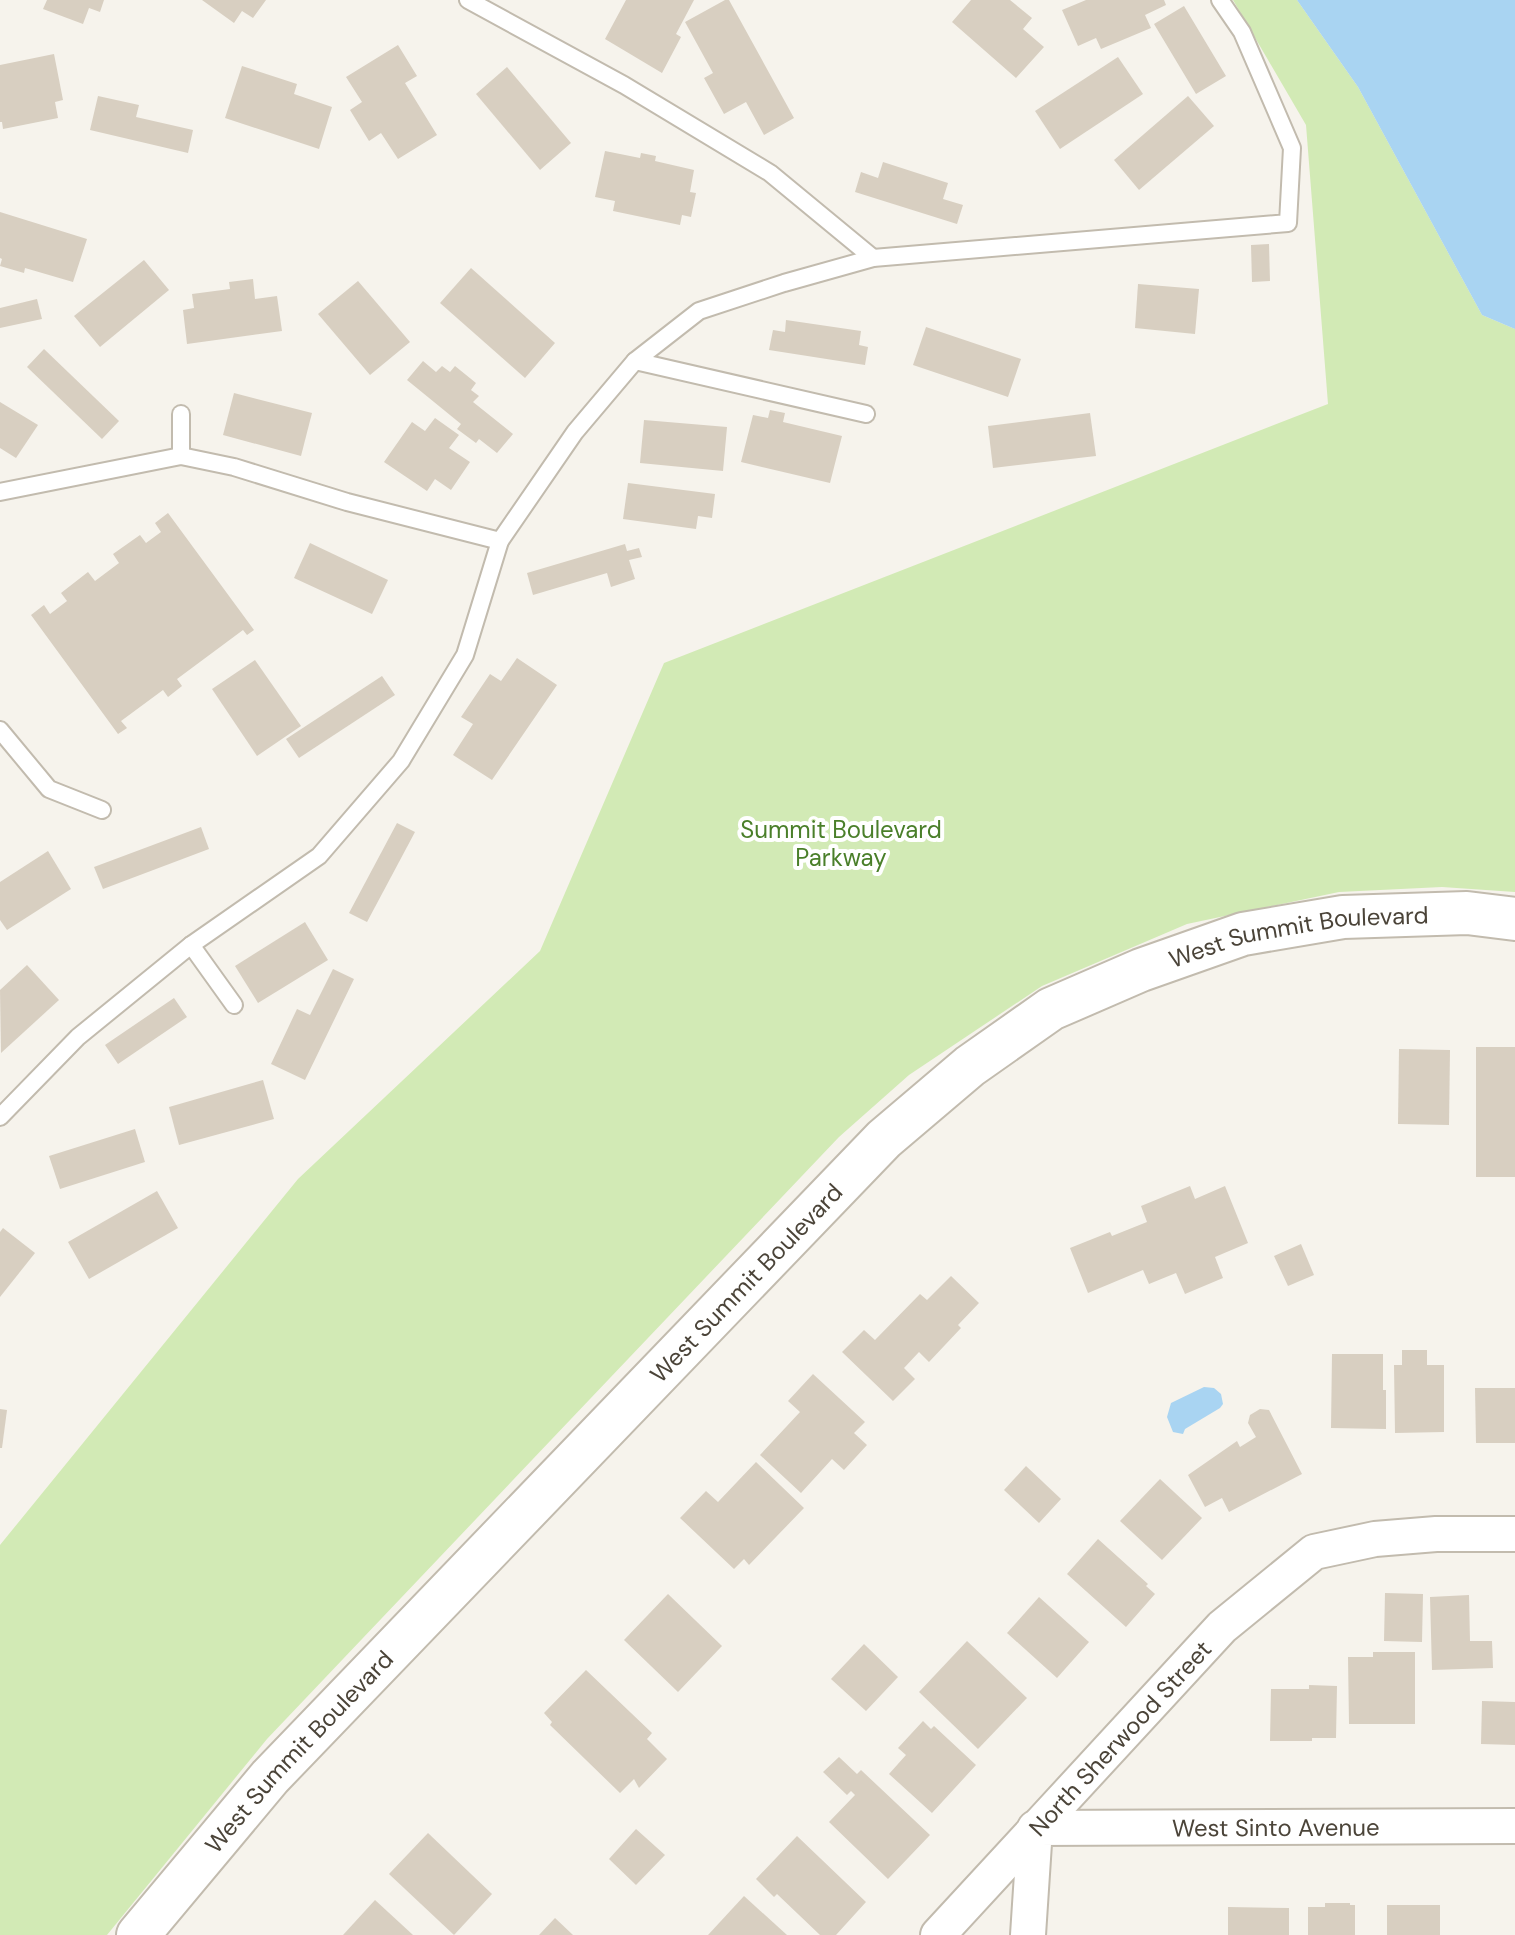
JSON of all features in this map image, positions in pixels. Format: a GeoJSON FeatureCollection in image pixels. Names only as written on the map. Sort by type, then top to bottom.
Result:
{"type":"FeatureCollection","features":[{"type":"Feature","properties":{"kind":"street","name":"West Summit Boulevard"},"geometry":{"type":"LineString","coordinates":[[138,1935],[270,1777],[884,1139],[970,1066],[1051,1009],[1141,970],[1243,934],[1343,917],[1467,913],[1515,919]]}},
{"type":"Feature","properties":{"kind":"street","name":"North Sherwood Street"},"geometry":{"type":"LineString","coordinates":[[938,1935],[1222,1627],[1314,1552],[1375,1539],[1436,1534],[1515,1534]]}},
{"type":"Feature","properties":{"kind":"street","name":"West Sinto Avenue"},"geometry":{"type":"LineString","coordinates":[[1035,1828],[1515,1826]]}},
{"type":"Feature","properties":{"kind":"street"},"geometry":{"type":"LineString","coordinates":[[1028,1935],[1035,1828]]}},
{"type":"Feature","properties":{"kind":"lane"},"geometry":{"type":"LineString","coordinates":[[468,0],[624,85],[770,173],[873,258]]}},
{"type":"Feature","properties":{"kind":"lane"},"geometry":{"type":"LineString","coordinates":[[0,1117],[78,1037],[191,945],[319,856],[401,761],[465,655],[500,541],[575,432],[635,361],[699,311],[873,258],[1288,223],[1292,148],[1242,32],[1220,0]]}},
{"type":"Feature","properties":{"kind":"lane"},"geometry":{"type":"LineString","coordinates":[[635,361],[866,414]]}},
{"type":"Feature","properties":{"kind":"lane"},"geometry":{"type":"LineString","coordinates":[[181,414],[181,456]]}},
{"type":"Feature","properties":{"kind":"lane"},"geometry":{"type":"LineString","coordinates":[[0,492],[181,456],[234,467],[347,502],[500,541]]}},
{"type":"Feature","properties":{"kind":"lane"},"geometry":{"type":"LineString","coordinates":[[0,730],[49,789],[102,810]]}},
{"type":"Feature","properties":{"kind":"lane"},"geometry":{"type":"LineString","coordinates":[[191,945],[234,1005]]}},
{"type":"Feature","properties":{"kind":"green space","name":"Summit Boulevard Parkway"},"geometry":{"type":"Polygon","coordinates":[[[1233,0],[1297,0],[1358,87],[1482,315],[1515,329],[1515,892],[1442,887],[1339,892],[1187,924],[1042,986],[909,1075],[839,1137],[267,1739],[107,1935],[0,1935],[0,1545],[298,1179],[540,951],[664,663],[1328,404],[1306,125],[1233,0]]]}},
{"type":"Feature","properties":{"kind":"water"},"geometry":{"type":"Polygon","coordinates":[[[1297,0],[1515,0],[1515,329],[1482,315],[1358,87],[1297,0]]]}},
{"type":"Feature","properties":{"kind":"water"},"geometry":{"type":"Polygon","coordinates":[[[1204,1387],[1214,1388],[1221,1394],[1223,1404],[1185,1429],[1183,1434],[1173,1432],[1167,1417],[1171,1403],[1204,1387]]]}},
{"type":"Feature","properties":{"kind":"building"},"geometry":{"type":"Polygon","coordinates":[[[47,0],[104,0],[100,12],[89,8],[83,24],[43,9],[47,0]]]}},
{"type":"Feature","properties":{"kind":"building"},"geometry":{"type":"Polygon","coordinates":[[[202,0],[266,0],[253,18],[242,11],[234,23],[202,0]]]}},
{"type":"Feature","properties":{"kind":"building"},"geometry":{"type":"Polygon","coordinates":[[[626,0],[694,0],[676,34],[681,37],[662,73],[605,39],[626,0]]]}},
{"type":"Feature","properties":{"kind":"building"},"geometry":{"type":"Polygon","coordinates":[[[729,0],[794,118],[764,135],[746,102],[724,114],[704,78],[713,73],[685,22],[729,0]]]}},
{"type":"Feature","properties":{"kind":"building"},"geometry":{"type":"Polygon","coordinates":[[[971,0],[1010,0],[1032,18],[1023,29],[1044,47],[1016,78],[952,22],[971,0]]]}},
{"type":"Feature","properties":{"kind":"building"},"geometry":{"type":"Polygon","coordinates":[[[1086,0],[1164,0],[1166,5],[1145,15],[1151,28],[1101,49],[1096,38],[1078,46],[1062,10],[1086,0]]]}},
{"type":"Feature","properties":{"kind":"building"},"geometry":{"type":"Polygon","coordinates":[[[1184,6],[1226,76],[1196,94],[1154,24],[1184,6]]]}},
{"type":"Feature","properties":{"kind":"building"},"geometry":{"type":"Polygon","coordinates":[[[398,45],[417,76],[405,83],[437,135],[398,159],[381,133],[369,141],[350,110],[362,102],[346,77],[398,45]]]}},
{"type":"Feature","properties":{"kind":"building"},"geometry":{"type":"Polygon","coordinates":[[[54,54],[63,100],[55,102],[58,118],[3,129],[0,122],[0,65],[54,54]]]}},
{"type":"Feature","properties":{"kind":"building"},"geometry":{"type":"Polygon","coordinates":[[[1118,57],[1143,94],[1060,149],[1035,111],[1118,57]]]}},
{"type":"Feature","properties":{"kind":"building"},"geometry":{"type":"Polygon","coordinates":[[[242,66],[297,84],[294,94],[332,107],[319,149],[225,118],[242,66]]]}},
{"type":"Feature","properties":{"kind":"building"},"geometry":{"type":"Polygon","coordinates":[[[507,67],[571,143],[540,170],[476,94],[507,67]]]}},
{"type":"Feature","properties":{"kind":"building"},"geometry":{"type":"Polygon","coordinates":[[[98,96],[139,105],[136,117],[193,130],[188,153],[90,130],[98,96]]]}},
{"type":"Feature","properties":{"kind":"building"},"geometry":{"type":"Polygon","coordinates":[[[1188,96],[1214,126],[1139,190],[1114,160],[1188,96]]]}},
{"type":"Feature","properties":{"kind":"building"},"geometry":{"type":"Polygon","coordinates":[[[605,151],[640,158],[641,153],[656,156],[655,161],[694,170],[690,192],[696,193],[691,217],[682,215],[680,225],[613,211],[615,201],[595,197],[605,151]]]}},
{"type":"Feature","properties":{"kind":"building"},"geometry":{"type":"Polygon","coordinates":[[[883,162],[948,183],[943,199],[963,205],[957,224],[855,192],[861,172],[878,178],[883,162]]]}},
{"type":"Feature","properties":{"kind":"building"},"geometry":{"type":"Polygon","coordinates":[[[0,212],[87,239],[73,282],[25,268],[24,273],[0,266],[0,212]]]}},
{"type":"Feature","properties":{"kind":"building"},"geometry":{"type":"Polygon","coordinates":[[[1269,244],[1270,281],[1252,282],[1251,245],[1269,244]]]}},
{"type":"Feature","properties":{"kind":"building"},"geometry":{"type":"Polygon","coordinates":[[[144,260],[169,290],[100,347],[74,316],[144,260]]]}},
{"type":"Feature","properties":{"kind":"building"},"geometry":{"type":"Polygon","coordinates":[[[471,268],[555,343],[525,378],[440,303],[471,268]]]}},
{"type":"Feature","properties":{"kind":"building"},"geometry":{"type":"Polygon","coordinates":[[[253,279],[255,299],[277,296],[282,331],[187,344],[183,310],[194,308],[192,294],[230,289],[229,282],[253,279]]]}},
{"type":"Feature","properties":{"kind":"building"},"geometry":{"type":"Polygon","coordinates":[[[358,281],[410,342],[370,375],[318,314],[358,281]]]}},
{"type":"Feature","properties":{"kind":"building"},"geometry":{"type":"Polygon","coordinates":[[[1138,284],[1199,289],[1195,334],[1135,328],[1138,284]]]}},
{"type":"Feature","properties":{"kind":"building"},"geometry":{"type":"Polygon","coordinates":[[[37,299],[42,319],[0,328],[0,308],[37,299]]]}},
{"type":"Feature","properties":{"kind":"building"},"geometry":{"type":"Polygon","coordinates":[[[786,320],[861,331],[859,345],[868,347],[865,365],[769,350],[773,330],[785,332],[786,320]]]}},
{"type":"Feature","properties":{"kind":"building"},"geometry":{"type":"Polygon","coordinates":[[[926,327],[1021,359],[1008,397],[913,365],[926,327]]]}},
{"type":"Feature","properties":{"kind":"building"},"geometry":{"type":"Polygon","coordinates":[[[44,349],[119,421],[102,439],[27,367],[44,349]]]}},
{"type":"Feature","properties":{"kind":"building"},"geometry":{"type":"Polygon","coordinates":[[[423,361],[436,372],[442,366],[450,372],[455,366],[476,383],[471,390],[479,396],[473,402],[513,434],[497,453],[479,439],[476,443],[457,429],[461,424],[407,380],[423,361]]]}},
{"type":"Feature","properties":{"kind":"building"},"geometry":{"type":"Polygon","coordinates":[[[234,393],[312,413],[301,456],[223,435],[234,393]]]}},
{"type":"Feature","properties":{"kind":"building"},"geometry":{"type":"Polygon","coordinates":[[[0,402],[38,425],[16,458],[0,448],[0,402]]]}},
{"type":"Feature","properties":{"kind":"building"},"geometry":{"type":"Polygon","coordinates":[[[770,410],[785,413],[783,422],[842,436],[830,483],[741,462],[753,415],[768,418],[770,410]]]}},
{"type":"Feature","properties":{"kind":"building"},"geometry":{"type":"Polygon","coordinates":[[[1090,413],[1096,456],[993,468],[988,426],[1090,413]]]}},
{"type":"Feature","properties":{"kind":"building"},"geometry":{"type":"Polygon","coordinates":[[[435,418],[459,435],[449,448],[470,462],[451,490],[435,479],[427,491],[384,462],[412,422],[425,431],[435,418]]]}},
{"type":"Feature","properties":{"kind":"building"},"geometry":{"type":"Polygon","coordinates":[[[644,420],[727,427],[723,471],[640,463],[644,420]]]}},
{"type":"Feature","properties":{"kind":"building"},"geometry":{"type":"Polygon","coordinates":[[[628,483],[715,494],[712,518],[698,516],[696,529],[623,519],[628,483]]]}},
{"type":"Feature","properties":{"kind":"building"},"geometry":{"type":"Polygon","coordinates":[[[168,513],[254,630],[247,635],[243,630],[177,679],[182,686],[168,697],[163,690],[121,721],[127,728],[118,734],[31,615],[44,605],[50,614],[67,601],[61,593],[88,572],[95,581],[119,563],[113,554],[140,535],[146,543],[161,532],[155,523],[168,513]]]}},
{"type":"Feature","properties":{"kind":"building"},"geometry":{"type":"Polygon","coordinates":[[[310,543],[388,580],[372,614],[294,578],[310,543]]]}},
{"type":"Feature","properties":{"kind":"building"},"geometry":{"type":"Polygon","coordinates":[[[625,544],[627,551],[639,548],[642,557],[629,560],[635,579],[611,587],[607,573],[533,595],[527,573],[625,544]]]}},
{"type":"Feature","properties":{"kind":"building"},"geometry":{"type":"Polygon","coordinates":[[[517,658],[557,685],[492,780],[453,755],[473,724],[461,717],[490,674],[501,681],[517,658]]]}},
{"type":"Feature","properties":{"kind":"building"},"geometry":{"type":"Polygon","coordinates":[[[255,660],[301,726],[257,756],[212,689],[255,660]]]}},
{"type":"Feature","properties":{"kind":"building"},"geometry":{"type":"Polygon","coordinates":[[[382,676],[395,695],[299,758],[286,739],[382,676]]]}},
{"type":"Feature","properties":{"kind":"building"},"geometry":{"type":"Polygon","coordinates":[[[397,823],[415,832],[367,922],[349,913],[397,823]]]}},
{"type":"Feature","properties":{"kind":"building"},"geometry":{"type":"Polygon","coordinates":[[[201,827],[209,849],[103,889],[94,867],[201,827]]]}},
{"type":"Feature","properties":{"kind":"building"},"geometry":{"type":"Polygon","coordinates":[[[48,851],[71,889],[7,930],[0,920],[0,882],[48,851]]]}},
{"type":"Feature","properties":{"kind":"building"},"geometry":{"type":"Polygon","coordinates":[[[305,922],[328,960],[258,1003],[235,966],[305,922]]]}},
{"type":"Feature","properties":{"kind":"building"},"geometry":{"type":"Polygon","coordinates":[[[27,965],[59,1000],[1,1053],[0,990],[27,965]]]}},
{"type":"Feature","properties":{"kind":"building"},"geometry":{"type":"Polygon","coordinates":[[[333,969],[354,979],[305,1080],[271,1064],[297,1009],[310,1015],[333,969]]]}},
{"type":"Feature","properties":{"kind":"building"},"geometry":{"type":"Polygon","coordinates":[[[174,998],[187,1017],[118,1064],[105,1045],[174,998]]]}},
{"type":"Feature","properties":{"kind":"building"},"geometry":{"type":"Polygon","coordinates":[[[1476,1047],[1515,1047],[1515,1177],[1476,1177],[1476,1047]]]}},
{"type":"Feature","properties":{"kind":"building"},"geometry":{"type":"Polygon","coordinates":[[[1399,1049],[1450,1050],[1449,1125],[1398,1124],[1399,1049]]]}},
{"type":"Feature","properties":{"kind":"building"},"geometry":{"type":"Polygon","coordinates":[[[263,1080],[274,1119],[179,1145],[169,1107],[263,1080]]]}},
{"type":"Feature","properties":{"kind":"building"},"geometry":{"type":"Polygon","coordinates":[[[135,1129],[145,1162],[60,1189],[49,1156],[135,1129]]]}},
{"type":"Feature","properties":{"kind":"building"},"geometry":{"type":"Polygon","coordinates":[[[1190,1186],[1195,1199],[1225,1186],[1248,1243],[1215,1257],[1223,1278],[1185,1294],[1176,1273],[1149,1284],[1143,1270],[1088,1293],[1070,1248],[1147,1222],[1141,1206],[1190,1186]]]}},
{"type":"Feature","properties":{"kind":"building"},"geometry":{"type":"Polygon","coordinates":[[[157,1191],[178,1228],[89,1279],[68,1242],[157,1191]]]}},
{"type":"Feature","properties":{"kind":"building"},"geometry":{"type":"Polygon","coordinates":[[[3,1228],[35,1253],[0,1297],[0,1232],[3,1228]]]}},
{"type":"Feature","properties":{"kind":"building"},"geometry":{"type":"Polygon","coordinates":[[[1301,1244],[1314,1275],[1288,1286],[1274,1256],[1301,1244]]]}},
{"type":"Feature","properties":{"kind":"building"},"geometry":{"type":"Polygon","coordinates":[[[951,1276],[979,1303],[958,1325],[961,1328],[929,1362],[919,1352],[904,1368],[915,1379],[893,1401],[842,1352],[864,1330],[875,1340],[920,1294],[927,1300],[951,1276]]]}},
{"type":"Feature","properties":{"kind":"building"},"geometry":{"type":"Polygon","coordinates":[[[1402,1350],[1427,1350],[1427,1365],[1444,1365],[1444,1432],[1395,1433],[1394,1365],[1402,1365],[1402,1350]]]}},
{"type":"Feature","properties":{"kind":"building"},"geometry":{"type":"Polygon","coordinates":[[[1332,1354],[1383,1354],[1386,1429],[1331,1428],[1332,1354]]]}},
{"type":"Feature","properties":{"kind":"building"},"geometry":{"type":"Polygon","coordinates":[[[813,1374],[865,1422],[854,1433],[867,1445],[844,1470],[832,1459],[801,1493],[760,1455],[800,1412],[788,1401],[813,1374]]]}},
{"type":"Feature","properties":{"kind":"building"},"geometry":{"type":"Polygon","coordinates":[[[1475,1388],[1515,1388],[1515,1443],[1476,1443],[1475,1388]]]}},
{"type":"Feature","properties":{"kind":"building"},"geometry":{"type":"Polygon","coordinates":[[[0,1409],[7,1410],[2,1448],[0,1448],[0,1409]]]}},
{"type":"Feature","properties":{"kind":"building"},"geometry":{"type":"Polygon","coordinates":[[[1260,1409],[1269,1410],[1302,1474],[1229,1512],[1222,1498],[1205,1507],[1188,1475],[1237,1441],[1240,1447],[1256,1437],[1248,1423],[1250,1415],[1260,1409]]]}},
{"type":"Feature","properties":{"kind":"building"},"geometry":{"type":"Polygon","coordinates":[[[756,1462],[804,1508],[749,1565],[744,1559],[734,1569],[680,1518],[706,1491],[718,1502],[756,1462]]]}},
{"type":"Feature","properties":{"kind":"building"},"geometry":{"type":"Polygon","coordinates":[[[1026,1466],[1061,1499],[1039,1523],[1004,1490],[1026,1466]]]}},
{"type":"Feature","properties":{"kind":"building"},"geometry":{"type":"Polygon","coordinates":[[[1160,1479],[1202,1518],[1162,1560],[1120,1521],[1160,1479]]]}},
{"type":"Feature","properties":{"kind":"building"},"geometry":{"type":"Polygon","coordinates":[[[1098,1539],[1155,1594],[1126,1627],[1067,1574],[1098,1539]]]}},
{"type":"Feature","properties":{"kind":"building"},"geometry":{"type":"Polygon","coordinates":[[[1385,1593],[1423,1594],[1422,1642],[1384,1641],[1385,1593]]]}},
{"type":"Feature","properties":{"kind":"building"},"geometry":{"type":"Polygon","coordinates":[[[668,1594],[722,1646],[678,1692],[624,1640],[668,1594]]]}},
{"type":"Feature","properties":{"kind":"building"},"geometry":{"type":"Polygon","coordinates":[[[1469,1595],[1470,1641],[1492,1641],[1493,1668],[1432,1670],[1430,1597],[1469,1595]]]}},
{"type":"Feature","properties":{"kind":"building"},"geometry":{"type":"Polygon","coordinates":[[[1039,1597],[1089,1642],[1057,1678],[1007,1633],[1039,1597]]]}},
{"type":"Feature","properties":{"kind":"building"},"geometry":{"type":"Polygon","coordinates":[[[967,1641],[1027,1698],[978,1749],[919,1692],[967,1641]]]}},
{"type":"Feature","properties":{"kind":"building"},"geometry":{"type":"Polygon","coordinates":[[[864,1644],[898,1677],[866,1711],[831,1679],[864,1644]]]}},
{"type":"Feature","properties":{"kind":"building"},"geometry":{"type":"Polygon","coordinates":[[[1373,1652],[1415,1652],[1415,1724],[1349,1724],[1348,1657],[1373,1657],[1373,1652]]]}},
{"type":"Feature","properties":{"kind":"building"},"geometry":{"type":"Polygon","coordinates":[[[586,1670],[652,1733],[647,1739],[667,1759],[639,1788],[634,1779],[620,1793],[550,1725],[552,1722],[544,1713],[586,1670]]]}},
{"type":"Feature","properties":{"kind":"building"},"geometry":{"type":"Polygon","coordinates":[[[1309,1685],[1337,1686],[1336,1738],[1270,1741],[1271,1689],[1309,1689],[1309,1685]]]}},
{"type":"Feature","properties":{"kind":"building"},"geometry":{"type":"Polygon","coordinates":[[[1482,1701],[1515,1702],[1515,1745],[1481,1744],[1482,1701]]]}},
{"type":"Feature","properties":{"kind":"building"},"geometry":{"type":"Polygon","coordinates":[[[923,1721],[931,1729],[934,1726],[976,1765],[932,1813],[889,1774],[906,1755],[898,1748],[923,1721]]]}},
{"type":"Feature","properties":{"kind":"building"},"geometry":{"type":"Polygon","coordinates":[[[839,1757],[857,1774],[861,1770],[930,1835],[888,1879],[829,1822],[855,1795],[851,1791],[847,1795],[823,1772],[839,1757]]]}},
{"type":"Feature","properties":{"kind":"building"},"geometry":{"type":"Polygon","coordinates":[[[636,1829],[665,1855],[636,1885],[609,1859],[636,1829]]]}},
{"type":"Feature","properties":{"kind":"building"},"geometry":{"type":"Polygon","coordinates":[[[428,1833],[492,1894],[454,1935],[389,1874],[428,1833]]]}},
{"type":"Feature","properties":{"kind":"building"},"geometry":{"type":"Polygon","coordinates":[[[797,1836],[866,1902],[836,1935],[820,1935],[777,1894],[774,1897],[756,1879],[797,1836]]]}},
{"type":"Feature","properties":{"kind":"building"},"geometry":{"type":"Polygon","coordinates":[[[744,1896],[787,1935],[708,1935],[744,1896]]]}},
{"type":"Feature","properties":{"kind":"building"},"geometry":{"type":"Polygon","coordinates":[[[375,1900],[413,1935],[343,1935],[375,1900]]]}},
{"type":"Feature","properties":{"kind":"building"},"geometry":{"type":"Polygon","coordinates":[[[1325,1903],[1355,1905],[1355,1935],[1308,1935],[1308,1907],[1325,1907],[1325,1903]]]}},
{"type":"Feature","properties":{"kind":"building"},"geometry":{"type":"Polygon","coordinates":[[[1387,1905],[1440,1905],[1440,1935],[1387,1935],[1387,1905]]]}},
{"type":"Feature","properties":{"kind":"building"},"geometry":{"type":"Polygon","coordinates":[[[1228,1907],[1289,1908],[1289,1935],[1228,1935],[1228,1907]]]}},
{"type":"Feature","properties":{"kind":"building"},"geometry":{"type":"Polygon","coordinates":[[[555,1918],[573,1935],[539,1935],[555,1918]]]}}]}
